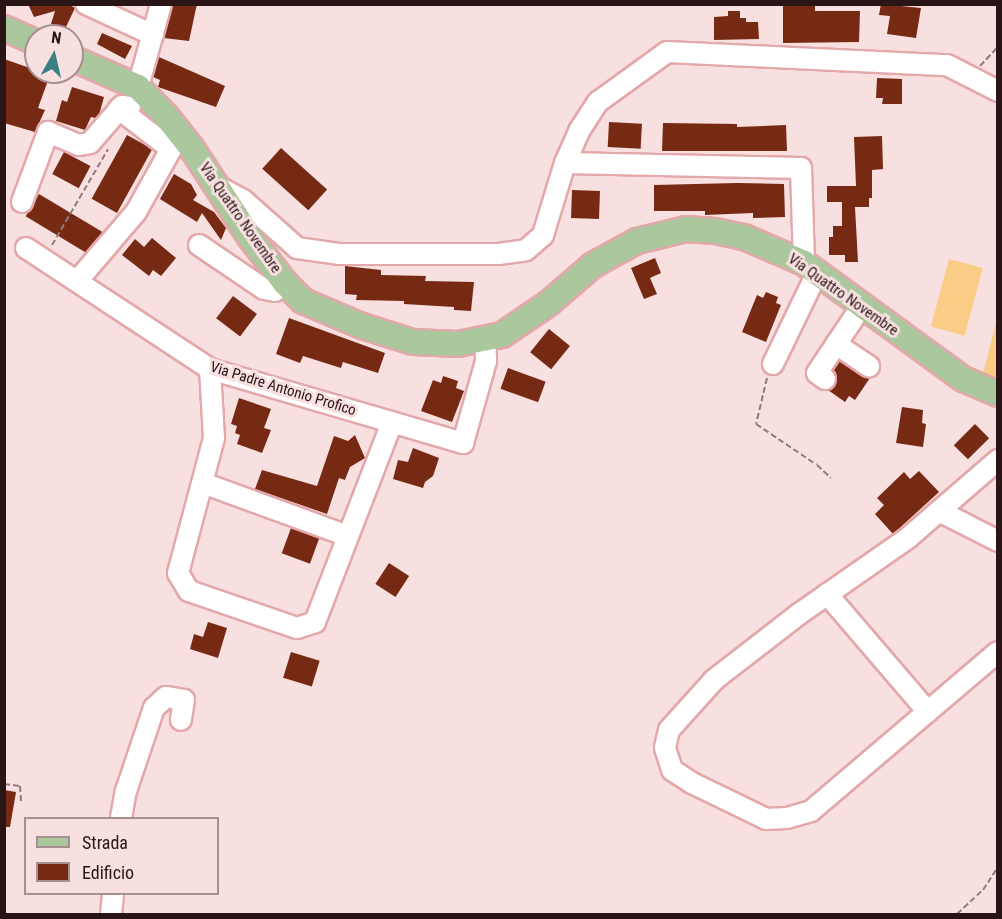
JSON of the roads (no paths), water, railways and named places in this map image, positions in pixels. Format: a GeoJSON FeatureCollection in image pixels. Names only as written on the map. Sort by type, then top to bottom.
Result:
{"type":"FeatureCollection","features":[{"type":"Feature","properties":{"kind":"main road"},"geometry":{"type":"LineString","coordinates":[[4,28],[24,37]]}},
{"type":"Feature","properties":{"kind":"main road","name":"Via Quattro Novembre"},"geometry":{"type":"LineString","coordinates":[[84,63],[138,87],[167,117],[193,150],[215,186],[285,283],[303,301],[331,314],[413,342],[458,344],[502,335],[549,303],[593,265],[614,252],[638,241],[686,229],[744,237],[774,248],[811,268],[861,307],[963,379],[998,394]]}},
{"type":"Feature","properties":{"kind":"street"},"geometry":{"type":"LineString","coordinates":[[86,4],[153,35]]}},
{"type":"Feature","properties":{"kind":"street"},"geometry":{"type":"LineString","coordinates":[[138,87],[161,4]]}},
{"type":"Feature","properties":{"kind":"street"},"geometry":{"type":"LineString","coordinates":[[215,186],[243,200],[297,248],[339,254],[499,255],[526,250],[543,235],[565,164],[579,131],[598,102],[667,52],[947,65],[998,91]]}},
{"type":"Feature","properties":{"kind":"street"},"geometry":{"type":"LineString","coordinates":[[22,202],[48,132],[78,145],[90,143],[122,106],[137,108],[160,123],[167,117]]}},
{"type":"Feature","properties":{"kind":"street"},"geometry":{"type":"LineString","coordinates":[[78,280],[136,212],[171,149],[119,109]]}},
{"type":"Feature","properties":{"kind":"street"},"geometry":{"type":"LineString","coordinates":[[565,164],[801,168],[811,268],[773,364]]}},
{"type":"Feature","properties":{"kind":"street"},"geometry":{"type":"LineString","coordinates":[[199,245],[264,289],[275,291],[285,283]]}},
{"type":"Feature","properties":{"kind":"street","name":"Via Padre Antonio Profico"},"geometry":{"type":"LineString","coordinates":[[26,248],[78,280],[210,369],[463,443],[486,362],[485,338]]}},
{"type":"Feature","properties":{"kind":"street"},"geometry":{"type":"LineString","coordinates":[[825,379],[817,373],[861,307]]}},
{"type":"Feature","properties":{"kind":"street"},"geometry":{"type":"LineString","coordinates":[[836,344],[869,366]]}},
{"type":"Feature","properties":{"kind":"street"},"geometry":{"type":"LineString","coordinates":[[210,369],[214,438],[178,573],[189,591],[297,628],[315,622],[392,422]]}},
{"type":"Feature","properties":{"kind":"street"},"geometry":{"type":"LineString","coordinates":[[998,460],[908,538],[827,594],[714,680],[687,707],[669,730],[665,748],[672,770],[692,783],[766,819],[787,818],[811,811],[998,652]]}},
{"type":"Feature","properties":{"kind":"street"},"geometry":{"type":"LineString","coordinates":[[203,483],[348,536]]}},
{"type":"Feature","properties":{"kind":"street"},"geometry":{"type":"LineString","coordinates":[[939,511],[998,541]]}},
{"type":"Feature","properties":{"kind":"street"},"geometry":{"type":"LineString","coordinates":[[827,594],[928,712]]}},
{"type":"Feature","properties":{"kind":"street"},"geometry":{"type":"LineString","coordinates":[[121,817],[126,790],[154,708],[166,697],[184,700],[181,720]]}},
{"type":"Feature","properties":{"kind":"street"},"geometry":{"type":"LineString","coordinates":[[111,915],[113,895]]}}]}
